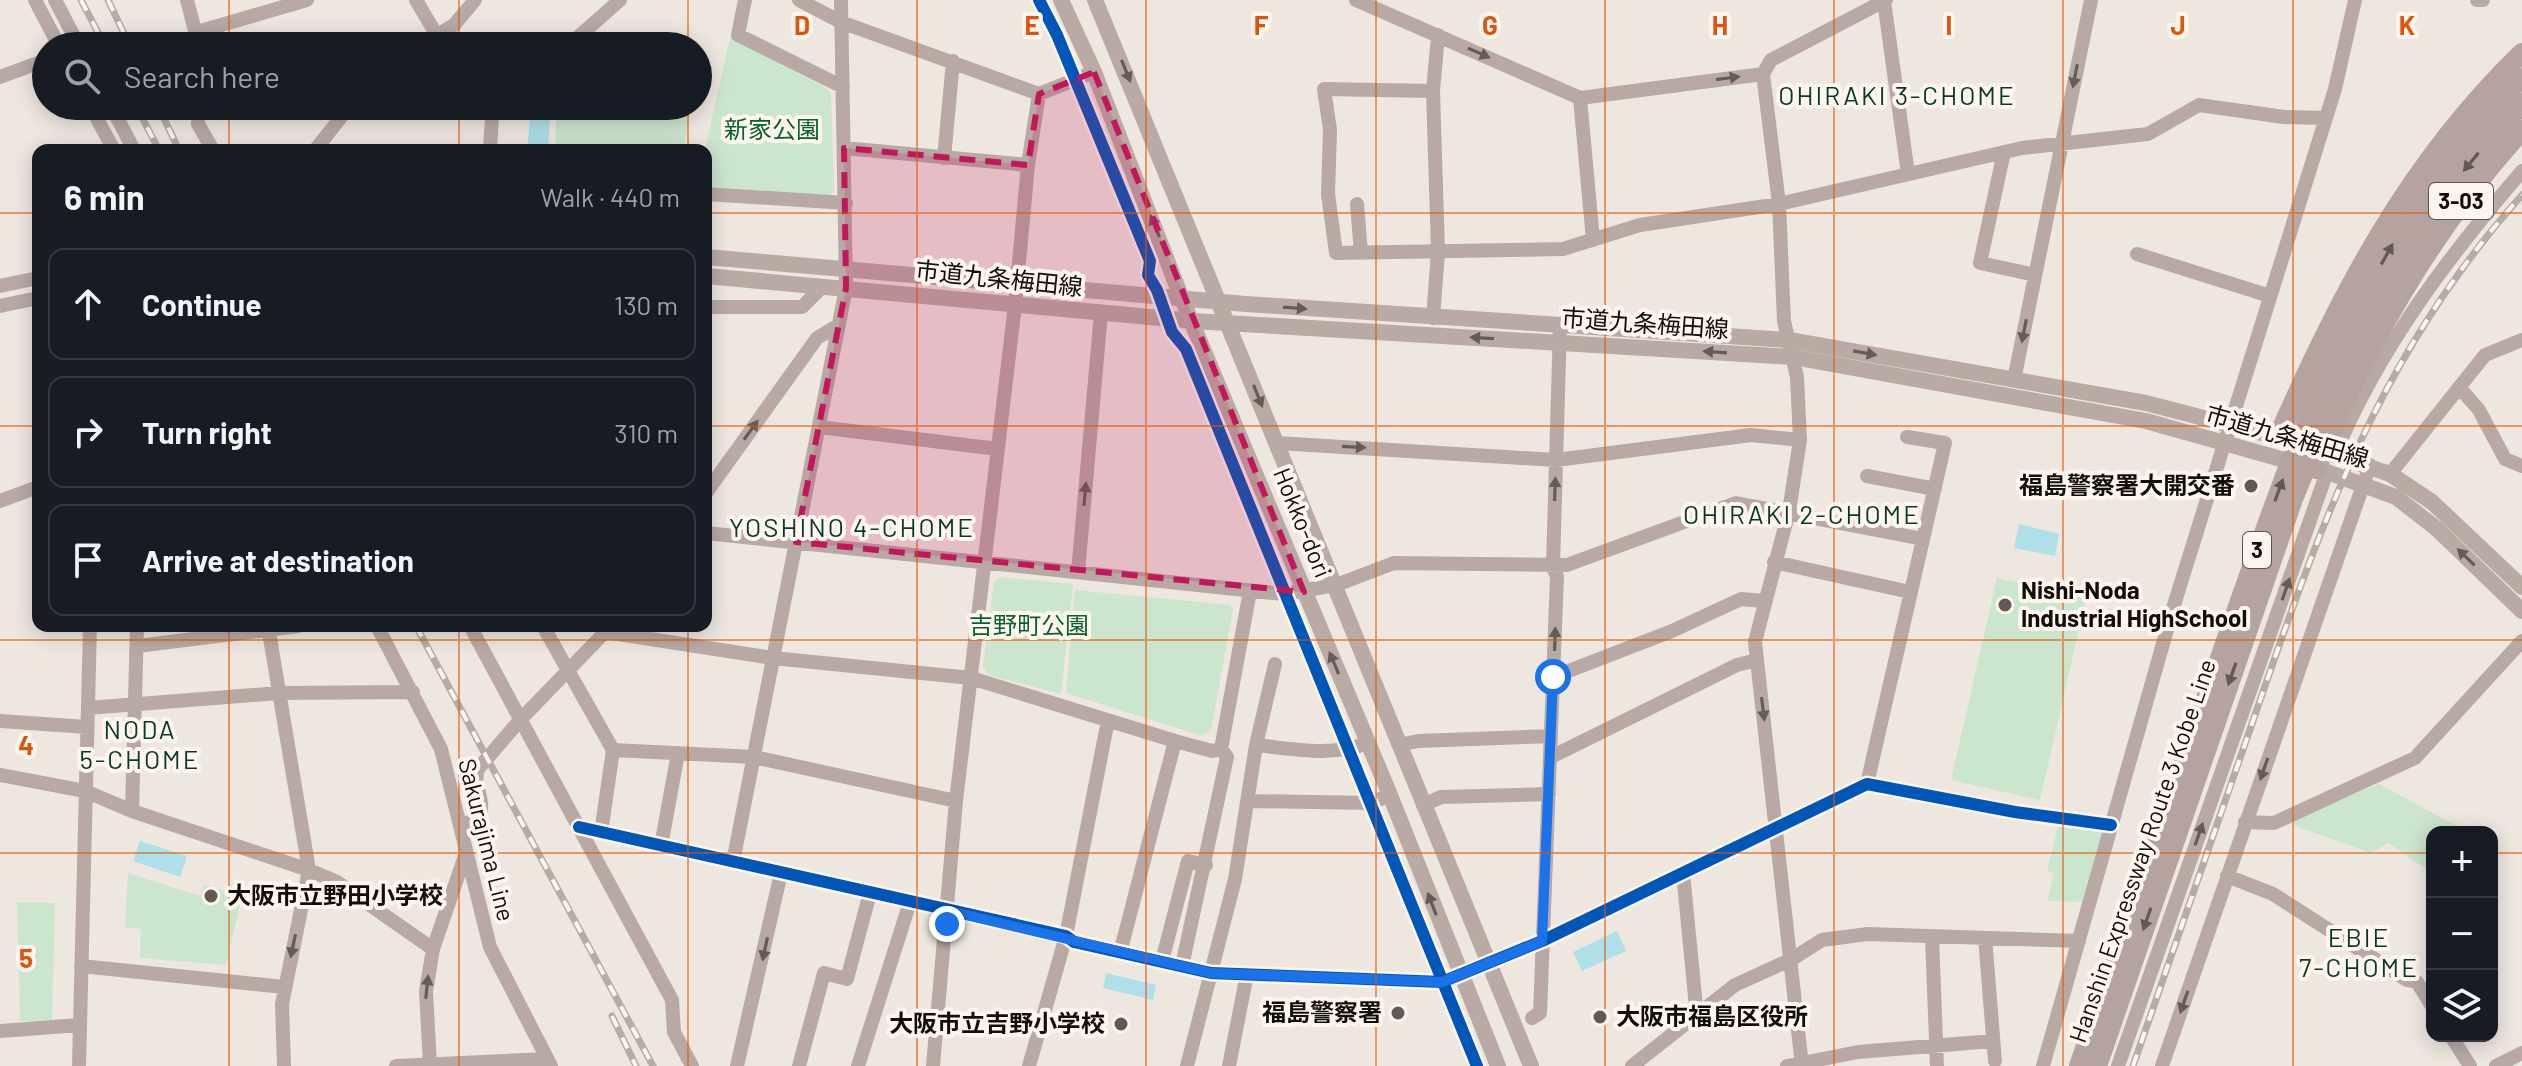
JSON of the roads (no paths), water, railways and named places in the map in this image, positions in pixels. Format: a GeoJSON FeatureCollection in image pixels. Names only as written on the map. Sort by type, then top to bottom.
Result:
{"type":"FeatureCollection","features":[{"type":"Feature","properties":{"kind":"highway"},"geometry":{"type":"LineString","coordinates":[[2278,437],[2310,363],[2365,254],[2413,178],[2457,122],[2522,53]]}},
{"type":"Feature","properties":{"kind":"highway","name":"Hanshin Expressway Route 3 Kobe Line"},"geometry":{"type":"LineString","coordinates":[[2079,1066],[2277,494],[2319,387],[2398,233],[2472,132],[2522,78]]}},
{"type":"Feature","properties":{"kind":"highway","name":"Hanshin Expressway Route 3 Kobe Line"},"geometry":{"type":"LineString","coordinates":[[2097,1066],[2293,499],[2334,398],[2412,243],[2445,194],[2522,103]]}},
{"type":"Feature","properties":{"kind":"highway","name":"3-03"},"geometry":{"type":"LineString","coordinates":[[2325,461],[2411,280],[2455,210],[2522,130]]}},
{"type":"Feature","properties":{"kind":"main road","name":"Hokko-dori"},"geometry":{"type":"LineString","coordinates":[[1061,0],[1094,72],[1182,299],[1390,795],[1498,1066]]}},
{"type":"Feature","properties":{"kind":"main road","name":"Hokko-dori"},"geometry":{"type":"LineString","coordinates":[[1095,0],[1531,1066]]}},
{"type":"Feature","properties":{"kind":"main road","name":"市道九条梅田線"},"geometry":{"type":"LineString","coordinates":[[712,258],[1015,286],[1433,318],[1793,357],[2146,421],[2225,443],[2325,461],[2370,465],[2390,474],[2432,502],[2522,587]]}},
{"type":"Feature","properties":{"kind":"main road","name":"市道九条梅田線"},"geometry":{"type":"LineString","coordinates":[[712,277],[1228,324],[1789,340],[2146,403],[2278,437],[2363,484],[2396,497],[2424,517],[2522,611]]}},
{"type":"Feature","properties":{"kind":"street"},"geometry":{"type":"LineString","coordinates":[[35,0],[52,32]]}},
{"type":"Feature","properties":{"kind":"street"},"geometry":{"type":"LineString","coordinates":[[55,0],[72,32]]}},
{"type":"Feature","properties":{"kind":"street"},"geometry":{"type":"LineString","coordinates":[[187,0],[196,32]]}},
{"type":"Feature","properties":{"kind":"street"},"geometry":{"type":"LineString","coordinates":[[218,32],[307,0]]}},
{"type":"Feature","properties":{"kind":"street"},"geometry":{"type":"LineString","coordinates":[[416,0],[434,32]]}},
{"type":"Feature","properties":{"kind":"street"},"geometry":{"type":"LineString","coordinates":[[447,32],[475,0]]}},
{"type":"Feature","properties":{"kind":"street"},"geometry":{"type":"LineString","coordinates":[[584,32],[620,0]]}},
{"type":"Feature","properties":{"kind":"street"},"geometry":{"type":"LineString","coordinates":[[745,0],[738,35],[843,87]]}},
{"type":"Feature","properties":{"kind":"street"},"geometry":{"type":"LineString","coordinates":[[799,0],[841,22],[1039,94],[1094,72]]}},
{"type":"Feature","properties":{"kind":"street"},"geometry":{"type":"LineString","coordinates":[[733,862],[846,288],[841,0]]}},
{"type":"Feature","properties":{"kind":"street"},"geometry":{"type":"LineString","coordinates":[[1356,0],[1580,98],[1763,74]]}},
{"type":"Feature","properties":{"kind":"street"},"geometry":{"type":"LineString","coordinates":[[1908,174],[1885,0],[1771,60],[1763,74],[1779,204],[1784,321],[1797,377],[1800,440],[1789,511],[1755,642],[1792,959],[1797,1065],[1858,1052],[1993,1041]]}},
{"type":"Feature","properties":{"kind":"street"},"geometry":{"type":"LineString","coordinates":[[2014,380],[2091,0]]}},
{"type":"Feature","properties":{"kind":"street"},"geometry":{"type":"LineString","coordinates":[[2043,1066],[2225,443],[2326,118],[2355,0]]}},
{"type":"Feature","properties":{"kind":"street"},"geometry":{"type":"LineString","coordinates":[[2477,0],[2483,0]]}},
{"type":"Feature","properties":{"kind":"street"},"geometry":{"type":"LineString","coordinates":[[1433,318],[1438,252],[1433,91],[1438,35]]}},
{"type":"Feature","properties":{"kind":"street"},"geometry":{"type":"LineString","coordinates":[[944,158],[953,61]]}},
{"type":"Feature","properties":{"kind":"street"},"geometry":{"type":"LineString","coordinates":[[0,77],[32,65]]}},
{"type":"Feature","properties":{"kind":"street"},"geometry":{"type":"LineString","coordinates":[[1433,91],[1324,89],[1330,130],[1328,194],[1336,253],[1563,249],[1640,225],[1779,204],[2004,152],[2148,134],[2199,105],[2284,117],[2326,118]]}},
{"type":"Feature","properties":{"kind":"street"},"geometry":{"type":"LineString","coordinates":[[933,1066],[956,801],[1015,305],[1028,165],[1039,94]]}},
{"type":"Feature","properties":{"kind":"street"},"geometry":{"type":"LineString","coordinates":[[1580,98],[1593,240]]}},
{"type":"Feature","properties":{"kind":"street"},"geometry":{"type":"LineString","coordinates":[[98,120],[111,144]]}},
{"type":"Feature","properties":{"kind":"street"},"geometry":{"type":"LineString","coordinates":[[118,120],[131,144]]}},
{"type":"Feature","properties":{"kind":"street"},"geometry":{"type":"LineString","coordinates":[[198,120],[210,144]]}},
{"type":"Feature","properties":{"kind":"street"},"geometry":{"type":"LineString","coordinates":[[320,144],[339,120]]}},
{"type":"Feature","properties":{"kind":"street"},"geometry":{"type":"LineString","coordinates":[[491,144],[494,120]]}},
{"type":"Feature","properties":{"kind":"street"},"geometry":{"type":"LineString","coordinates":[[844,148],[1028,165]]}},
{"type":"Feature","properties":{"kind":"street"},"geometry":{"type":"LineString","coordinates":[[2004,152],[1980,263],[2035,275]]}},
{"type":"Feature","properties":{"kind":"street"},"geometry":{"type":"LineString","coordinates":[[2118,1066],[2325,461],[2403,325],[2439,272],[2522,171]]}},
{"type":"Feature","properties":{"kind":"street"},"geometry":{"type":"LineString","coordinates":[[712,194],[846,203]]}},
{"type":"Feature","properties":{"kind":"street"},"geometry":{"type":"LineString","coordinates":[[1357,204],[1361,253]]}},
{"type":"Feature","properties":{"kind":"street"},"geometry":{"type":"LineString","coordinates":[[2137,254],[2270,296]]}},
{"type":"Feature","properties":{"kind":"street"},"geometry":{"type":"LineString","coordinates":[[0,286],[32,279]]}},
{"type":"Feature","properties":{"kind":"street"},"geometry":{"type":"LineString","coordinates":[[712,307],[802,307],[823,286]]}},
{"type":"Feature","properties":{"kind":"street"},"geometry":{"type":"LineString","coordinates":[[0,306],[32,299]]}},
{"type":"Feature","properties":{"kind":"street"},"geometry":{"type":"LineString","coordinates":[[1078,572],[1101,313]]}},
{"type":"Feature","properties":{"kind":"street"},"geometry":{"type":"LineString","coordinates":[[712,485],[817,338],[839,325]]}},
{"type":"Feature","properties":{"kind":"street"},"geometry":{"type":"LineString","coordinates":[[1532,1018],[1540,1013],[1551,757],[1560,334]]}},
{"type":"Feature","properties":{"kind":"street"},"geometry":{"type":"LineString","coordinates":[[2390,474],[2485,355],[2520,346]]}},
{"type":"Feature","properties":{"kind":"street"},"geometry":{"type":"LineString","coordinates":[[2459,387],[2479,410],[2505,459],[2522,466]]}},
{"type":"Feature","properties":{"kind":"street"},"geometry":{"type":"LineString","coordinates":[[819,427],[998,449]]}},
{"type":"Feature","properties":{"kind":"street"},"geometry":{"type":"LineString","coordinates":[[1277,443],[1556,460],[1751,435],[1800,440]]}},
{"type":"Feature","properties":{"kind":"street"},"geometry":{"type":"LineString","coordinates":[[1867,784],[1945,443],[1907,437]]}},
{"type":"Feature","properties":{"kind":"street"},"geometry":{"type":"LineString","coordinates":[[2162,1066],[2370,465]]}},
{"type":"Feature","properties":{"kind":"street"},"geometry":{"type":"LineString","coordinates":[[1867,476],[1935,489]]}},
{"type":"Feature","properties":{"kind":"street"},"geometry":{"type":"LineString","coordinates":[[0,501],[32,489]]}},
{"type":"Feature","properties":{"kind":"street"},"geometry":{"type":"LineString","coordinates":[[712,534],[1250,591],[1304,592],[1336,585],[1394,563],[1567,565],[1736,503],[1923,539]]}},
{"type":"Feature","properties":{"kind":"street"},"geometry":{"type":"LineString","coordinates":[[1774,562],[1910,592]]}},
{"type":"Feature","properties":{"kind":"street"},"geometry":{"type":"LineString","coordinates":[[1182,966],[1227,757],[1221,749],[1250,591]]}},
{"type":"Feature","properties":{"kind":"street"},"geometry":{"type":"LineString","coordinates":[[1553,677],[1672,631],[1741,599],[1764,601]]}},
{"type":"Feature","properties":{"kind":"street"},"geometry":{"type":"LineString","coordinates":[[79,1066],[90,632]]}},
{"type":"Feature","properties":{"kind":"street"},"geometry":{"type":"LineString","coordinates":[[132,811],[137,632]]}},
{"type":"Feature","properties":{"kind":"street"},"geometry":{"type":"LineString","coordinates":[[137,646],[240,632]]}},
{"type":"Feature","properties":{"kind":"street"},"geometry":{"type":"LineString","coordinates":[[270,632],[309,870],[284,987],[284,1066]]}},
{"type":"Feature","properties":{"kind":"street","name":"Sakurajima Line"},"geometry":{"type":"LineString","coordinates":[[380,632],[445,761],[490,947],[549,1062]]}},
{"type":"Feature","properties":{"kind":"street"},"geometry":{"type":"LineString","coordinates":[[473,632],[672,1000],[674,1032],[692,1066]]}},
{"type":"Feature","properties":{"kind":"street"},"geometry":{"type":"LineString","coordinates":[[547,632],[613,750],[601,833]]}},
{"type":"Feature","properties":{"kind":"street"},"geometry":{"type":"LineString","coordinates":[[461,827],[476,819],[480,811],[475,775],[521,719],[606,632]]}},
{"type":"Feature","properties":{"kind":"street"},"geometry":{"type":"LineString","coordinates":[[626,632],[773,658],[971,678],[1175,741],[1212,751],[1221,749]]}},
{"type":"Feature","properties":{"kind":"street"},"geometry":{"type":"LineString","coordinates":[[2245,822],[2274,823],[2415,758],[2522,641]]}},
{"type":"Feature","properties":{"kind":"street"},"geometry":{"type":"LineString","coordinates":[[1551,757],[1737,665],[1757,660]]}},
{"type":"Feature","properties":{"kind":"street"},"geometry":{"type":"LineString","coordinates":[[1187,1066],[1235,879],[1256,745],[1275,664]]}},
{"type":"Feature","properties":{"kind":"street"},"geometry":{"type":"LineString","coordinates":[[88,708],[279,693],[413,692]]}},
{"type":"Feature","properties":{"kind":"street"},"geometry":{"type":"LineString","coordinates":[[1029,1066],[1066,936],[1108,720]]}},
{"type":"Feature","properties":{"kind":"street"},"geometry":{"type":"LineString","coordinates":[[0,721],[87,727]]}},
{"type":"Feature","properties":{"kind":"street"},"geometry":{"type":"LineString","coordinates":[[1399,745],[1418,741],[1551,736]]}},
{"type":"Feature","properties":{"kind":"street"},"geometry":{"type":"LineString","coordinates":[[1120,953],[1175,741]]}},
{"type":"Feature","properties":{"kind":"street"},"geometry":{"type":"LineString","coordinates":[[1256,745],[1324,752],[1349,750],[1368,743]]}},
{"type":"Feature","properties":{"kind":"street"},"geometry":{"type":"LineString","coordinates":[[613,750],[754,757],[956,801]]}},
{"type":"Feature","properties":{"kind":"street"},"geometry":{"type":"LineString","coordinates":[[661,846],[678,753]]}},
{"type":"Feature","properties":{"kind":"street"},"geometry":{"type":"LineString","coordinates":[[0,775],[85,791],[132,811],[309,870],[337,882],[433,949]]}},
{"type":"Feature","properties":{"kind":"street"},"geometry":{"type":"LineString","coordinates":[[579,827],[1066,936],[1074,942],[1211,973],[1442,982],[1542,941],[1867,784],[2015,812],[2111,825]]}},
{"type":"Feature","properties":{"kind":"street"},"geometry":{"type":"LineString","coordinates":[[1423,805],[1441,797],[1549,794]]}},
{"type":"Feature","properties":{"kind":"street"},"geometry":{"type":"LineString","coordinates":[[1248,801],[1371,803],[1390,795]]}},
{"type":"Feature","properties":{"kind":"street"},"geometry":{"type":"LineString","coordinates":[[430,1066],[426,991],[433,949],[466,852]]}},
{"type":"Feature","properties":{"kind":"street"},"geometry":{"type":"LineString","coordinates":[[1162,961],[1188,861],[1206,865]]}},
{"type":"Feature","properties":{"kind":"street"},"geometry":{"type":"LineString","coordinates":[[737,1066],[781,873]]}},
{"type":"Feature","properties":{"kind":"street"},"geometry":{"type":"LineString","coordinates":[[1683,873],[1697,1017]]}},
{"type":"Feature","properties":{"kind":"street"},"geometry":{"type":"LineString","coordinates":[[2227,876],[2273,894],[2407,980],[2417,982],[2426,996]]}},
{"type":"Feature","properties":{"kind":"street"},"geometry":{"type":"LineString","coordinates":[[799,1066],[824,973],[847,979],[870,893]]}},
{"type":"Feature","properties":{"kind":"street"},"geometry":{"type":"LineString","coordinates":[[858,1066],[910,902]]}},
{"type":"Feature","properties":{"kind":"street"},"geometry":{"type":"LineString","coordinates":[[1632,1066],[1735,985],[1792,959],[1822,940],[1868,934],[2079,941]]}},
{"type":"Feature","properties":{"kind":"street"},"geometry":{"type":"LineString","coordinates":[[1932,937],[1937,1066]]}},
{"type":"Feature","properties":{"kind":"street"},"geometry":{"type":"LineString","coordinates":[[1985,938],[1995,1061]]}},
{"type":"Feature","properties":{"kind":"street"},"geometry":{"type":"LineString","coordinates":[[81,966],[284,987]]}},
{"type":"Feature","properties":{"kind":"street"},"geometry":{"type":"LineString","coordinates":[[1229,1066],[1247,974]]}},
{"type":"Feature","properties":{"kind":"street"},"geometry":{"type":"LineString","coordinates":[[0,1031],[80,1025]]}},
{"type":"Feature","properties":{"kind":"street"},"geometry":{"type":"LineString","coordinates":[[2455,1042],[2470,1066]]}},
{"type":"Feature","properties":{"kind":"street"},"geometry":{"type":"LineString","coordinates":[[2496,1066],[2522,1053]]}},
{"type":"Feature","properties":{"kind":"street"},"geometry":{"type":"LineString","coordinates":[[396,1066],[549,1062]]}},
{"type":"Feature","properties":{"kind":"water"},"geometry":{"type":"Polygon","coordinates":[[[530,120],[550,120],[548,144],[528,144],[530,120]]]}},
{"type":"Feature","properties":{"kind":"water"},"geometry":{"type":"Polygon","coordinates":[[[2019,524],[2059,534],[2055,556],[2014,548],[2019,524]]]}},
{"type":"Feature","properties":{"kind":"water"},"geometry":{"type":"Polygon","coordinates":[[[140,841],[187,856],[180,877],[133,861],[140,841]]]}},
{"type":"Feature","properties":{"kind":"water"},"geometry":{"type":"Polygon","coordinates":[[[1617,931],[1626,951],[1582,971],[1573,952],[1617,931]]]}},
{"type":"Feature","properties":{"kind":"water"},"geometry":{"type":"Polygon","coordinates":[[[1106,973],[1156,985],[1153,1000],[1103,988],[1106,973]]]}},
{"type":"Feature","properties":{"kind":"railway"},"geometry":{"type":"LineString","coordinates":[[81,0],[98,32]]}},
{"type":"Feature","properties":{"kind":"railway"},"geometry":{"type":"LineString","coordinates":[[108,0],[123,32]]}},
{"type":"Feature","properties":{"kind":"railway"},"geometry":{"type":"LineString","coordinates":[[143,120],[156,144]]}},
{"type":"Feature","properties":{"kind":"railway"},"geometry":{"type":"LineString","coordinates":[[165,120],[176,144]]}},
{"type":"Feature","properties":{"kind":"railway"},"geometry":{"type":"LineString","coordinates":[[2133,1066],[2279,645],[2331,508],[2360,442],[2430,316],[2473,255],[2522,195]]}},
{"type":"Feature","properties":{"kind":"railway"},"geometry":{"type":"LineString","coordinates":[[419,632],[653,1066]]}},
{"type":"Feature","properties":{"kind":"railway"},"geometry":{"type":"LineString","coordinates":[[612,1016],[636,1066]]}},
{"type":"Feature","properties":{"kind":"place","name":"福島警察署大開交番"},"geometry":{"type":"Point","coordinates":[2251,486]}},
{"type":"Feature","properties":{"kind":"place","name":"Nishi-Noda Industrial HighSchool"},"geometry":{"type":"Point","coordinates":[2005,605]}},
{"type":"Feature","properties":{"kind":"place","name":"大阪市立野田小学校"},"geometry":{"type":"Point","coordinates":[211,896]}},
{"type":"Feature","properties":{"kind":"place","name":"福島警察署"},"geometry":{"type":"Point","coordinates":[1398,1013]}},
{"type":"Feature","properties":{"kind":"place","name":"大阪市福島区役所"},"geometry":{"type":"Point","coordinates":[1600,1017]}},
{"type":"Feature","properties":{"kind":"place","name":"大阪市立吉野小学校"},"geometry":{"type":"Point","coordinates":[1121,1024]}},
{"type":"Feature","properties":{"kind":"district","name":"OHIRAKI 3-CHOME"},"geometry":{"type":"Point","coordinates":[1897,96]}},
{"type":"Feature","properties":{"kind":"district","name":"OHIRAKI 2-CHOME"},"geometry":{"type":"Point","coordinates":[1802,515]}},
{"type":"Feature","properties":{"kind":"district","name":"YOSHINO 4-CHOME"},"geometry":{"type":"Point","coordinates":[852,528]}},
{"type":"Feature","properties":{"kind":"district","name":"NODA 5-CHOME"},"geometry":{"type":"Point","coordinates":[140,745]}},
{"type":"Feature","properties":{"kind":"district","name":"EBIE 7-CHOME"},"geometry":{"type":"Point","coordinates":[2359,953]}},
{"type":"Feature","properties":{"kind":"park label","name":"新家公園"},"geometry":{"type":"Point","coordinates":[772,130]}},
{"type":"Feature","properties":{"kind":"park label","name":"吉野町公園"},"geometry":{"type":"Point","coordinates":[1029,626]}}]}
